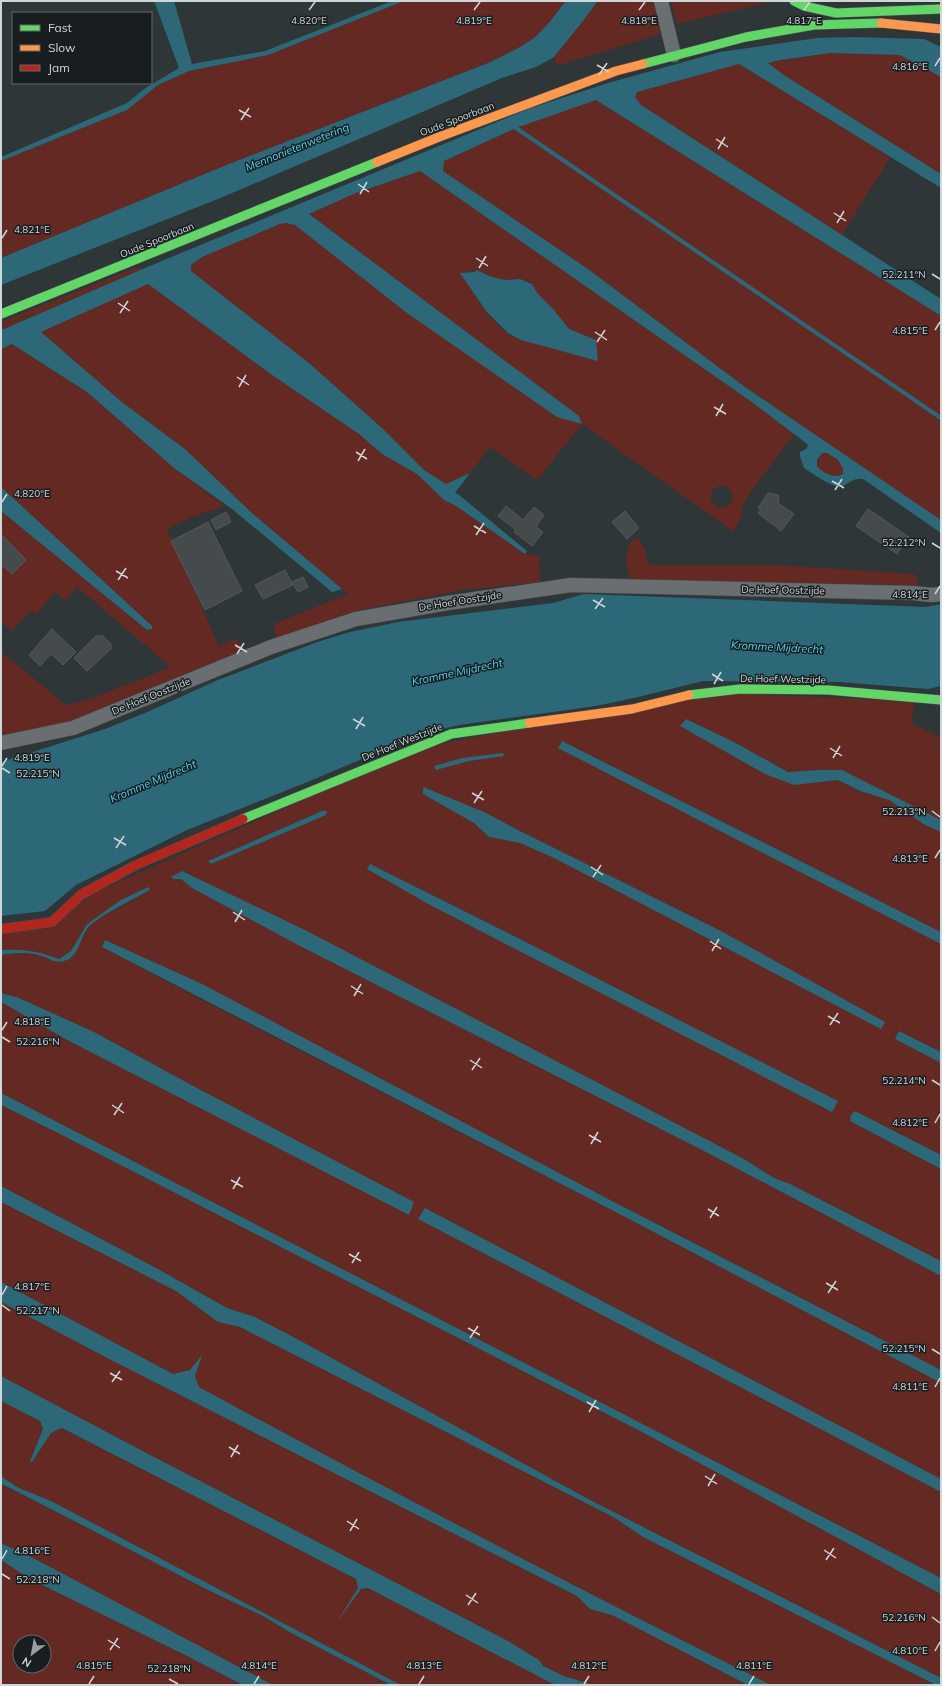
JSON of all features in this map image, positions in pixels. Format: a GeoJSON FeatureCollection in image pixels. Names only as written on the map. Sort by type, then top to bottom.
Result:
{"type":"FeatureCollection","features":[{"type":"Feature","properties":{"kind":"street"},"geometry":{"type":"LineString","coordinates":[[661,1],[674,55]]}},
{"type":"Feature","properties":{"kind":"street"},"geometry":{"type":"LineString","coordinates":[[794,1],[804,6],[836,13],[941,9]]}},
{"type":"Feature","properties":{"kind":"street","name":"Oude Spoorbaan"},"geometry":{"type":"LineString","coordinates":[[1,314],[439,137],[616,71],[746,37],[814,25],[887,23],[941,29]]}},
{"type":"Feature","properties":{"kind":"street","name":"De Hoef Oostzijde"},"geometry":{"type":"LineString","coordinates":[[1,743],[73,728],[270,647],[356,619],[448,603],[571,585],[913,593],[932,595],[941,594]]}},
{"type":"Feature","properties":{"kind":"street","name":"De Hoef Westzijde"},"geometry":{"type":"LineString","coordinates":[[1,929],[52,922],[82,894],[136,866],[288,799],[451,734],[632,708],[698,693],[740,689],[828,690],[941,700]]}},
{"type":"Feature","properties":{"kind":"shaded area"},"geometry":{"type":"Polygon","coordinates":[[[404,1],[566,1],[539,33],[530,41],[488,63],[224,166],[1,258],[1,161],[127,110],[158,85],[189,71],[268,55],[404,1]]]}},
{"type":"Feature","properties":{"kind":"shaded area"},"geometry":{"type":"Polygon","coordinates":[[[598,1],[653,1],[660,34],[557,66],[554,57],[598,1]]]}},
{"type":"Feature","properties":{"kind":"shaded area"},"geometry":{"type":"Polygon","coordinates":[[[671,1],[775,1],[677,24],[671,1]]]}},
{"type":"Feature","properties":{"kind":"shaded area"},"geometry":{"type":"Polygon","coordinates":[[[830,53],[900,55],[941,77],[941,174],[784,75],[768,63],[830,53]]]}},
{"type":"Feature","properties":{"kind":"shaded area"},"geometry":{"type":"Polygon","coordinates":[[[739,64],[890,157],[842,235],[641,105],[635,97],[637,92],[739,64]]]}},
{"type":"Feature","properties":{"kind":"shaded area"},"geometry":{"type":"Polygon","coordinates":[[[596,100],[941,316],[941,520],[745,387],[588,269],[443,171],[444,161],[516,128],[596,100]]]}},
{"type":"Feature","properties":{"kind":"shaded area"},"geometry":{"type":"Polygon","coordinates":[[[420,171],[749,400],[794,434],[752,490],[743,505],[740,519],[734,532],[582,424],[537,480],[490,447],[470,473],[446,484],[424,470],[383,429],[309,363],[191,271],[191,265],[202,257],[280,224],[286,223],[295,225],[581,424],[579,416],[309,214],[356,193],[420,171]],[[476,270],[461,273],[490,317],[510,334],[521,340],[534,343],[595,340],[569,329],[554,310],[538,294],[534,286],[529,282],[520,279],[505,280],[492,277],[476,270]],[[721,485],[714,489],[711,493],[711,498],[715,506],[723,508],[731,504],[733,496],[729,488],[721,485]]]}},
{"type":"Feature","properties":{"kind":"shaded area"},"geometry":{"type":"Polygon","coordinates":[[[137,267],[145,268],[1,330],[1,322],[137,267]]]}},
{"type":"Feature","properties":{"kind":"shaded area"},"geometry":{"type":"Polygon","coordinates":[[[148,284],[272,375],[359,434],[382,454],[417,474],[444,500],[456,506],[525,554],[539,556],[540,582],[462,590],[359,610],[276,638],[274,624],[348,594],[253,514],[185,449],[123,403],[41,332],[148,284]]]}},
{"type":"Feature","properties":{"kind":"shaded area"},"geometry":{"type":"Polygon","coordinates":[[[12,344],[87,392],[174,468],[225,506],[194,516],[167,529],[219,646],[237,638],[243,650],[54,728],[1,741],[1,652],[65,705],[88,700],[171,667],[77,587],[65,601],[55,592],[37,614],[32,610],[11,631],[1,621],[1,511],[147,630],[152,629],[152,626],[1,487],[1,349],[12,344]]]}},
{"type":"Feature","properties":{"kind":"shaded area"},"geometry":{"type":"Polygon","coordinates":[[[822,453],[827,453],[838,460],[843,469],[843,474],[831,475],[820,470],[817,463],[822,453]]]}},
{"type":"Feature","properties":{"kind":"shaded area"},"geometry":{"type":"Polygon","coordinates":[[[638,538],[645,549],[647,562],[649,565],[775,565],[914,574],[919,585],[630,580],[627,554],[632,540],[638,538]]]}},
{"type":"Feature","properties":{"kind":"shaded area"},"geometry":{"type":"Polygon","coordinates":[[[699,692],[915,701],[912,717],[913,724],[941,738],[941,820],[842,770],[789,772],[734,742],[686,719],[794,785],[838,780],[860,791],[889,800],[925,825],[941,832],[941,932],[562,741],[558,747],[941,944],[941,1052],[899,1031],[895,1038],[941,1063],[941,1155],[855,1111],[850,1121],[941,1169],[941,1261],[790,1184],[774,1178],[744,1159],[183,871],[173,879],[181,879],[192,888],[298,945],[704,1151],[941,1276],[941,1370],[105,940],[102,947],[204,1001],[629,1219],[941,1383],[941,1479],[425,1208],[418,1219],[941,1492],[941,1578],[1,1093],[1,1002],[69,1041],[409,1214],[413,1202],[94,1032],[19,998],[1,993],[1,955],[30,953],[55,961],[66,961],[82,940],[87,929],[95,921],[150,891],[102,914],[87,924],[71,951],[59,959],[31,951],[1,950],[1,929],[53,928],[89,895],[420,748],[699,692]],[[423,788],[424,794],[474,823],[489,837],[520,843],[554,858],[881,1028],[884,1022],[721,931],[484,812],[423,788]],[[322,811],[208,861],[211,864],[326,815],[327,811],[322,811]],[[370,864],[832,1112],[837,1102],[518,938],[370,864]]]}},
{"type":"Feature","properties":{"kind":"shaded area"},"geometry":{"type":"Polygon","coordinates":[[[1,1105],[642,1432],[941,1594],[941,1678],[590,1500],[299,1340],[255,1317],[227,1308],[158,1269],[1,1186],[1,1105]]]}},
{"type":"Feature","properties":{"kind":"shaded area"},"geometry":{"type":"Polygon","coordinates":[[[1,1202],[176,1291],[218,1322],[240,1327],[615,1518],[643,1537],[936,1685],[771,1685],[580,1590],[312,1449],[199,1387],[195,1377],[201,1356],[190,1370],[173,1374],[1,1282],[1,1202]]]}},
{"type":"Feature","properties":{"kind":"shaded area"},"geometry":{"type":"Polygon","coordinates":[[[1,1302],[113,1361],[577,1596],[590,1609],[612,1615],[748,1685],[593,1685],[564,1676],[543,1666],[539,1660],[508,1641],[1,1376],[1,1302]]]}},
{"type":"Feature","properties":{"kind":"shaded area"},"geometry":{"type":"Polygon","coordinates":[[[1,1401],[39,1420],[43,1429],[30,1460],[32,1462],[51,1433],[61,1428],[356,1579],[358,1588],[341,1616],[361,1589],[368,1588],[555,1685],[401,1685],[51,1501],[17,1487],[1,1476],[1,1401]]]}},
{"type":"Feature","properties":{"kind":"shaded area"},"geometry":{"type":"Polygon","coordinates":[[[1,1484],[212,1592],[263,1616],[293,1634],[391,1685],[273,1685],[1,1543],[1,1484]]]}},
{"type":"Feature","properties":{"kind":"shaded area"},"geometry":{"type":"Polygon","coordinates":[[[1,1560],[30,1579],[243,1685],[1,1685],[1,1560]]]}},
{"type":"Feature","properties":{"kind":"water"},"geometry":{"type":"Polygon","coordinates":[[[154,1],[174,1],[192,64],[265,51],[392,1],[404,1],[268,55],[189,71],[158,85],[127,110],[1,161],[1,157],[127,103],[144,89],[179,68],[154,1]]]}},
{"type":"Feature","properties":{"kind":"water","name":"Mennonietenwetering"},"geometry":{"type":"Polygon","coordinates":[[[566,1],[598,1],[554,57],[536,67],[502,78],[218,199],[1,285],[1,258],[224,166],[488,63],[530,41],[539,33],[566,1]]]}},
{"type":"Feature","properties":{"kind":"water"},"geometry":{"type":"Polygon","coordinates":[[[853,37],[924,39],[941,47],[941,77],[900,55],[830,53],[768,63],[784,75],[941,174],[941,188],[739,64],[637,92],[635,97],[641,105],[941,299],[941,316],[596,100],[516,128],[444,161],[443,171],[588,269],[745,387],[941,520],[941,533],[863,479],[855,480],[839,487],[804,468],[800,452],[808,446],[806,443],[749,400],[420,171],[356,193],[309,214],[579,416],[582,424],[557,417],[407,313],[295,225],[286,223],[280,224],[202,257],[191,265],[191,271],[309,363],[383,429],[424,470],[446,484],[470,473],[455,493],[527,551],[525,554],[456,506],[444,500],[417,474],[382,454],[359,434],[272,375],[148,284],[41,332],[123,403],[185,449],[253,514],[342,589],[332,592],[232,509],[174,468],[87,392],[12,344],[1,349],[1,330],[145,268],[528,109],[608,83],[720,52],[817,38],[853,37]],[[822,453],[817,460],[817,466],[822,471],[832,476],[843,474],[843,469],[838,460],[827,453],[822,453]]]}},
{"type":"Feature","properties":{"kind":"water"},"geometry":{"type":"Polygon","coordinates":[[[476,270],[492,277],[505,280],[520,279],[532,284],[538,294],[554,310],[569,329],[596,340],[598,361],[521,340],[508,333],[486,311],[460,273],[474,272],[476,270]]]}},
{"type":"Feature","properties":{"kind":"water"},"geometry":{"type":"Polygon","coordinates":[[[1,487],[152,626],[152,629],[147,630],[1,511],[1,487]]]}},
{"type":"Feature","properties":{"kind":"water","name":"Kromme Mijdrecht"},"geometry":{"type":"Polygon","coordinates":[[[584,594],[926,607],[941,604],[941,686],[928,689],[839,682],[703,681],[596,706],[459,725],[421,734],[305,783],[187,830],[76,885],[45,911],[1,916],[1,762],[105,729],[145,713],[218,680],[317,642],[350,632],[398,622],[553,603],[584,594]]]}},
{"type":"Feature","properties":{"kind":"water"},"geometry":{"type":"Polygon","coordinates":[[[686,719],[734,742],[788,772],[842,770],[941,820],[941,832],[925,825],[889,800],[860,791],[838,780],[794,785],[765,774],[680,726],[686,719]]]}},
{"type":"Feature","properties":{"kind":"water"},"geometry":{"type":"Polygon","coordinates":[[[562,741],[941,932],[941,944],[558,748],[562,741]]]}},
{"type":"Feature","properties":{"kind":"water"},"geometry":{"type":"Polygon","coordinates":[[[503,753],[504,756],[469,761],[436,770],[434,766],[462,758],[503,753]]]}},
{"type":"Feature","properties":{"kind":"water"},"geometry":{"type":"Polygon","coordinates":[[[423,787],[484,812],[721,931],[885,1022],[881,1029],[554,858],[520,843],[489,837],[474,823],[423,794],[423,787]]]}},
{"type":"Feature","properties":{"kind":"water"},"geometry":{"type":"Polygon","coordinates":[[[322,811],[327,811],[326,815],[211,864],[208,861],[322,811]]]}},
{"type":"Feature","properties":{"kind":"water"},"geometry":{"type":"Polygon","coordinates":[[[370,864],[838,1101],[832,1112],[432,906],[367,869],[370,864]]]}},
{"type":"Feature","properties":{"kind":"water"},"geometry":{"type":"Polygon","coordinates":[[[182,871],[305,930],[744,1159],[774,1178],[790,1184],[941,1261],[941,1276],[704,1151],[298,945],[192,888],[181,879],[173,879],[171,877],[182,871]]]}},
{"type":"Feature","properties":{"kind":"water"},"geometry":{"type":"Polygon","coordinates":[[[148,887],[150,890],[91,924],[76,952],[69,959],[57,962],[33,954],[15,953],[1,955],[1,950],[24,950],[37,952],[59,959],[71,951],[87,924],[121,900],[148,887]]]}},
{"type":"Feature","properties":{"kind":"water"},"geometry":{"type":"Polygon","coordinates":[[[105,940],[202,984],[612,1201],[941,1370],[941,1383],[629,1219],[102,947],[105,940]]]}},
{"type":"Feature","properties":{"kind":"water"},"geometry":{"type":"Polygon","coordinates":[[[1,993],[19,998],[94,1032],[414,1202],[409,1215],[69,1041],[1,1002],[1,993]]]}},
{"type":"Feature","properties":{"kind":"water"},"geometry":{"type":"Polygon","coordinates":[[[899,1031],[941,1052],[941,1063],[895,1039],[899,1031]]]}},
{"type":"Feature","properties":{"kind":"water"},"geometry":{"type":"Polygon","coordinates":[[[1,1093],[941,1578],[941,1594],[642,1432],[1,1105],[1,1093]]]}},
{"type":"Feature","properties":{"kind":"water"},"geometry":{"type":"Polygon","coordinates":[[[855,1111],[941,1155],[941,1169],[850,1121],[851,1115],[855,1111]]]}},
{"type":"Feature","properties":{"kind":"water"},"geometry":{"type":"Polygon","coordinates":[[[1,1186],[158,1269],[227,1308],[255,1317],[299,1340],[590,1500],[941,1678],[941,1685],[936,1685],[643,1537],[615,1518],[240,1327],[218,1322],[176,1291],[1,1202],[1,1186]]]}},
{"type":"Feature","properties":{"kind":"water"},"geometry":{"type":"Polygon","coordinates":[[[425,1208],[941,1479],[941,1492],[418,1219],[425,1208]]]}},
{"type":"Feature","properties":{"kind":"water"},"geometry":{"type":"Polygon","coordinates":[[[1,1282],[173,1374],[190,1370],[202,1355],[195,1376],[199,1387],[484,1539],[771,1685],[748,1685],[612,1615],[590,1609],[577,1596],[113,1361],[1,1302],[1,1282]]]}},
{"type":"Feature","properties":{"kind":"water"},"geometry":{"type":"Polygon","coordinates":[[[1,1376],[508,1641],[539,1660],[543,1666],[564,1676],[593,1685],[555,1685],[368,1588],[361,1589],[337,1622],[358,1588],[356,1579],[62,1428],[51,1433],[32,1462],[30,1461],[43,1429],[40,1421],[1,1401],[1,1376]]]}},
{"type":"Feature","properties":{"kind":"water"},"geometry":{"type":"Polygon","coordinates":[[[1,1476],[17,1487],[51,1501],[401,1685],[391,1685],[293,1634],[263,1616],[212,1592],[1,1484],[1,1476]]]}},
{"type":"Feature","properties":{"kind":"water"},"geometry":{"type":"Polygon","coordinates":[[[1,1543],[35,1559],[273,1685],[243,1685],[30,1579],[1,1560],[1,1543]]]}},
{"type":"Feature","properties":{"kind":"building"},"geometry":{"type":"Polygon","coordinates":[[[768,493],[779,495],[778,503],[794,514],[781,531],[758,513],[761,510],[758,508],[768,493]]]}},
{"type":"Feature","properties":{"kind":"building"},"geometry":{"type":"Polygon","coordinates":[[[506,506],[523,520],[534,507],[544,515],[536,527],[543,532],[532,546],[514,532],[516,530],[498,516],[506,506]]]}},
{"type":"Feature","properties":{"kind":"building"},"geometry":{"type":"Polygon","coordinates":[[[868,509],[909,537],[897,554],[856,526],[868,509]]]}},
{"type":"Feature","properties":{"kind":"building"},"geometry":{"type":"Polygon","coordinates":[[[625,511],[639,528],[627,539],[612,522],[625,511]]]}},
{"type":"Feature","properties":{"kind":"building"},"geometry":{"type":"Polygon","coordinates":[[[226,512],[231,522],[216,530],[211,520],[226,512]]]}},
{"type":"Feature","properties":{"kind":"building"},"geometry":{"type":"Polygon","coordinates":[[[208,522],[242,591],[205,610],[171,541],[208,522]]]}},
{"type":"Feature","properties":{"kind":"building"},"geometry":{"type":"Polygon","coordinates":[[[1,534],[26,560],[12,574],[1,564],[1,534]]]}},
{"type":"Feature","properties":{"kind":"building"},"geometry":{"type":"Polygon","coordinates":[[[285,570],[293,585],[263,599],[255,585],[285,570]]]}},
{"type":"Feature","properties":{"kind":"building"},"geometry":{"type":"Polygon","coordinates":[[[303,577],[308,587],[298,592],[292,582],[303,577]]]}},
{"type":"Feature","properties":{"kind":"building"},"geometry":{"type":"Polygon","coordinates":[[[52,629],[76,652],[63,665],[51,654],[40,666],[29,655],[52,629]]]}},
{"type":"Feature","properties":{"kind":"building"},"geometry":{"type":"Polygon","coordinates":[[[96,636],[103,636],[111,644],[111,649],[87,671],[74,658],[96,636]]]}},
{"type":"Feature","properties":{"kind":"waterway"},"geometry":{"type":"LineString","coordinates":[[516,128],[941,418]]}},
{"type":"Feature","properties":{"kind":"traffic: fast"},"geometry":{"type":"LineString","coordinates":[[794,1],[804,6],[836,13],[941,9]]}},
{"type":"Feature","properties":{"kind":"traffic: fast"},"geometry":{"type":"LineString","coordinates":[[643,64],[746,37],[814,25],[881,23]]}},
{"type":"Feature","properties":{"kind":"traffic: fast"},"geometry":{"type":"LineString","coordinates":[[1,314],[377,162]]}},
{"type":"Feature","properties":{"kind":"traffic: fast"},"geometry":{"type":"LineString","coordinates":[[689,695],[740,689],[828,690],[941,700]]}},
{"type":"Feature","properties":{"kind":"traffic: fast"},"geometry":{"type":"LineString","coordinates":[[243,819],[451,734],[529,723]]}},
{"type":"Feature","properties":{"kind":"traffic: slow"},"geometry":{"type":"LineString","coordinates":[[881,23],[941,29]]}},
{"type":"Feature","properties":{"kind":"traffic: slow"},"geometry":{"type":"LineString","coordinates":[[377,162],[439,137],[616,71],[643,64]]}},
{"type":"Feature","properties":{"kind":"traffic: slow"},"geometry":{"type":"LineString","coordinates":[[529,723],[632,709],[689,695]]}},
{"type":"Feature","properties":{"kind":"traffic: jam"},"geometry":{"type":"LineString","coordinates":[[1,929],[52,922],[82,894],[136,865],[243,819]]}}]}
